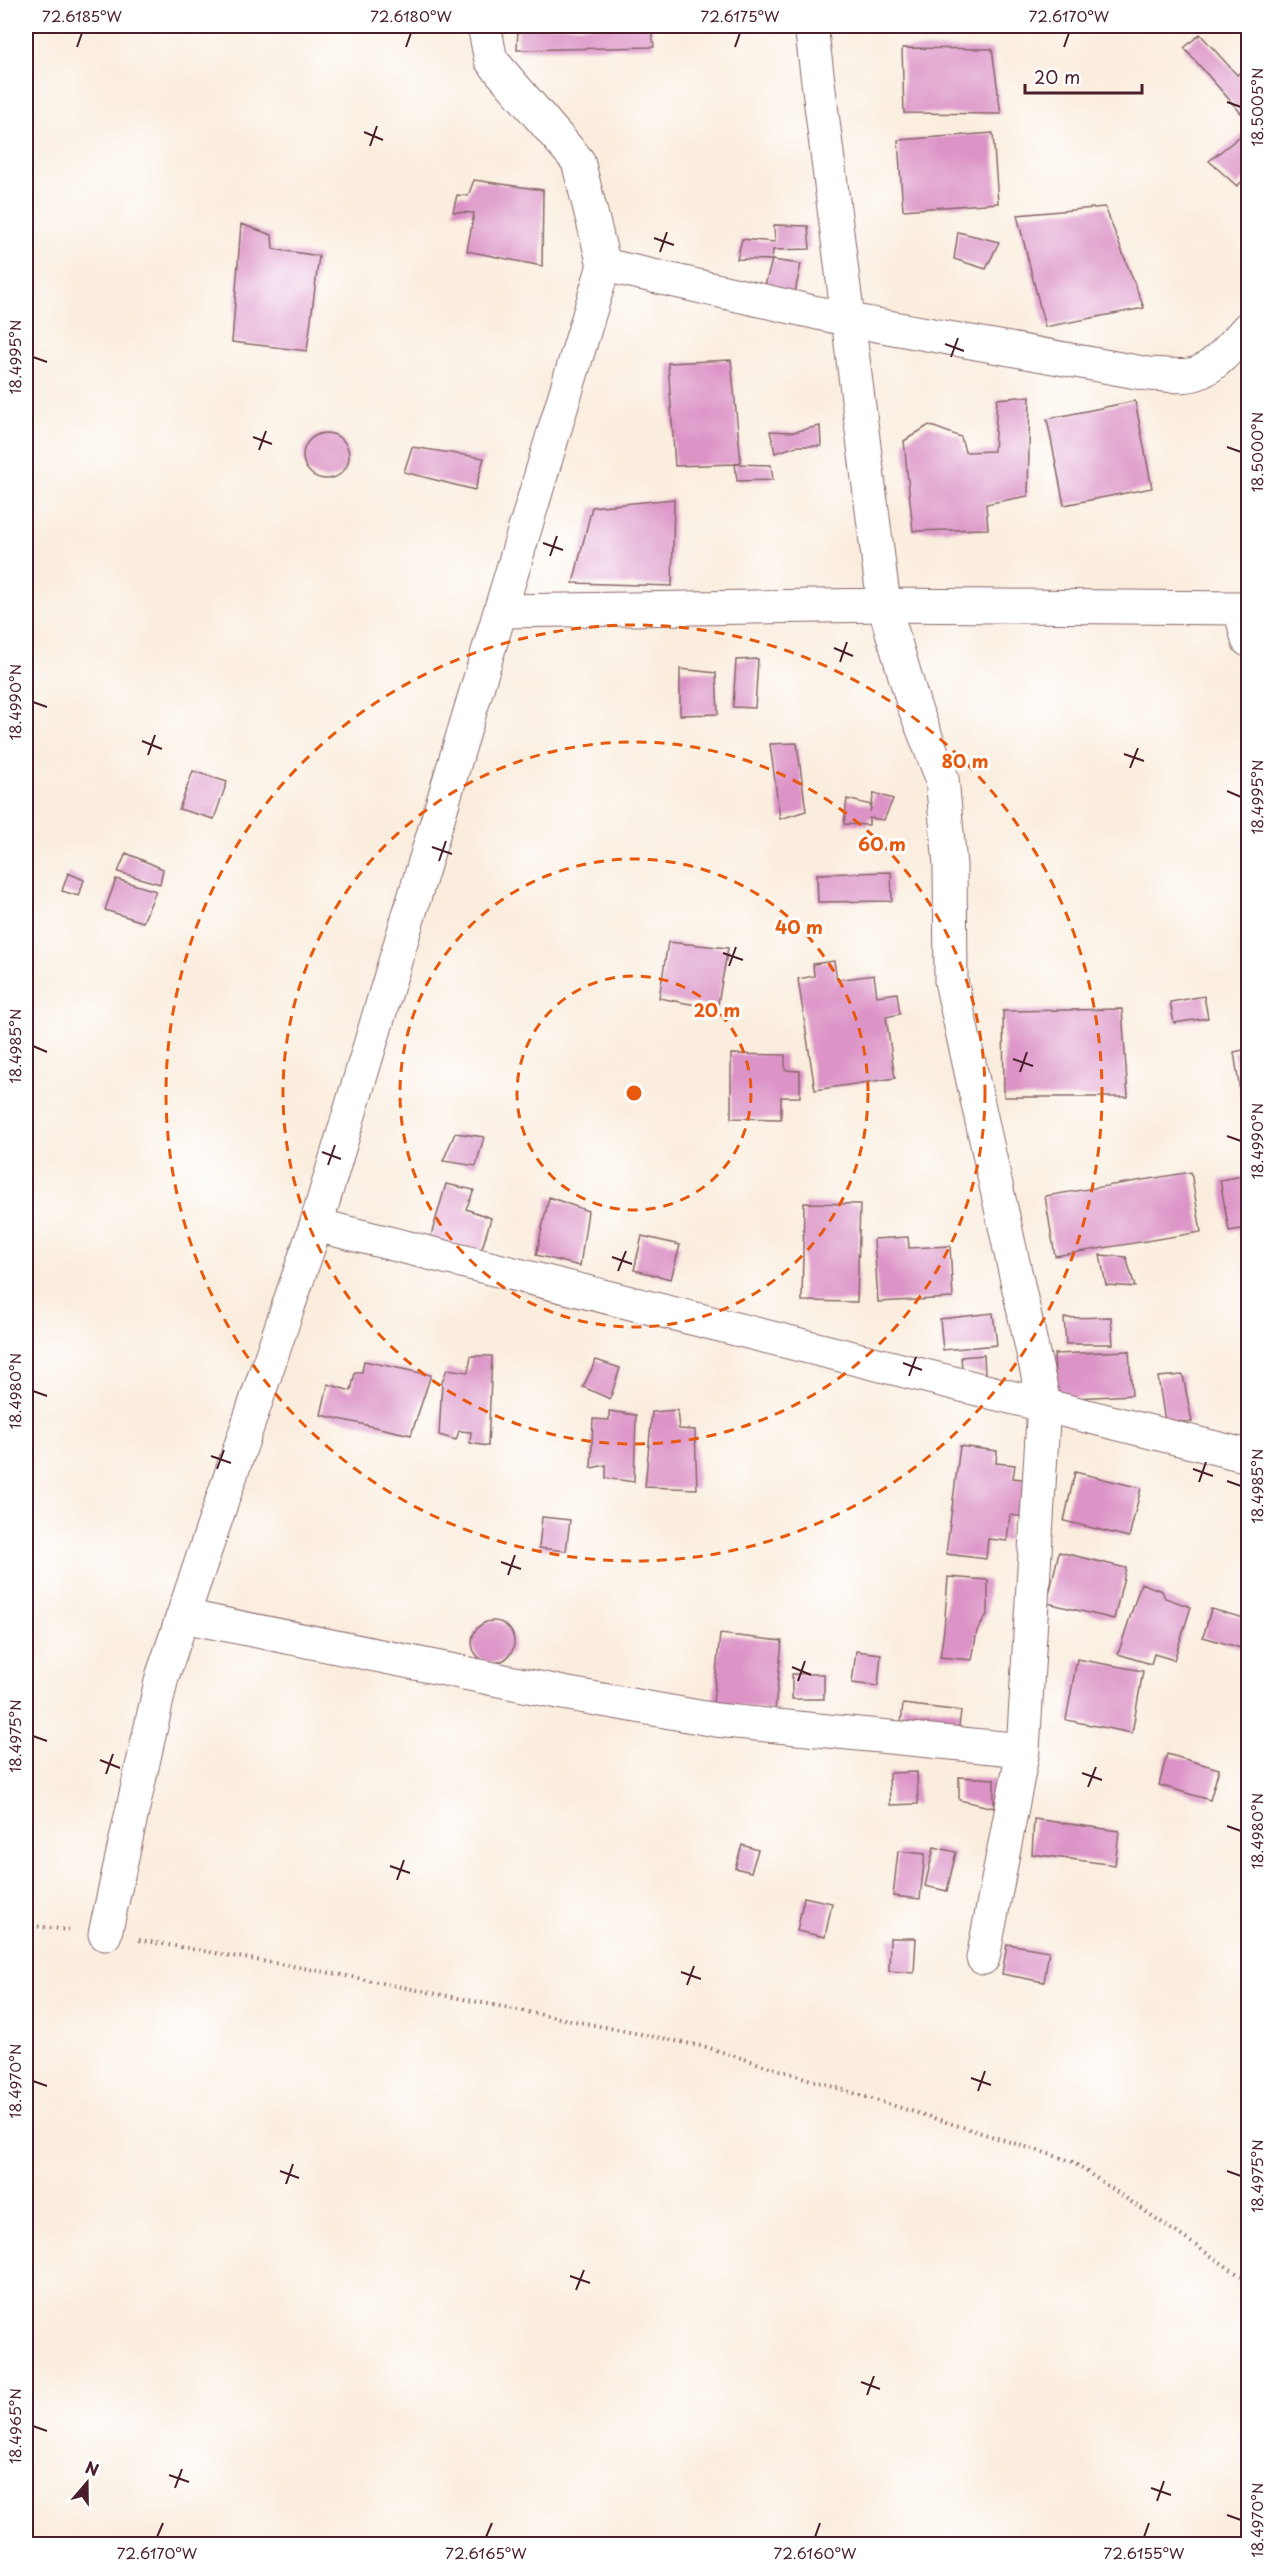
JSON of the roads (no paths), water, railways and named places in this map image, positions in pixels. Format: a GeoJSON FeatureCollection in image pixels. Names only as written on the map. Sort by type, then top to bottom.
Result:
{"type":"FeatureCollection","features":[{"type":"Feature","properties":{"kind":"street"},"geometry":{"type":"LineString","coordinates":[[105,1934],[162,1677],[316,1225],[604,266],[578,161],[490,60],[484,26]]}},
{"type":"Feature","properties":{"kind":"street"},"geometry":{"type":"LineString","coordinates":[[811,26],[884,605],[914,706],[942,778],[950,865],[951,981],[1044,1403],[1023,1750],[983,1958]]}},
{"type":"Feature","properties":{"kind":"street"},"geometry":{"type":"LineString","coordinates":[[604,266],[849,320],[1148,374],[1183,375],[1199,372],[1225,353],[1248,328]]}},
{"type":"Feature","properties":{"kind":"street"},"geometry":{"type":"LineString","coordinates":[[501,611],[884,605],[1240,608],[1248,640]]}},
{"type":"Feature","properties":{"kind":"street"},"geometry":{"type":"LineString","coordinates":[[316,1225],[1044,1403],[1248,1456]]}},
{"type":"Feature","properties":{"kind":"street"},"geometry":{"type":"LineString","coordinates":[[183,1616],[563,1693],[716,1720],[1023,1750]]}}]}
